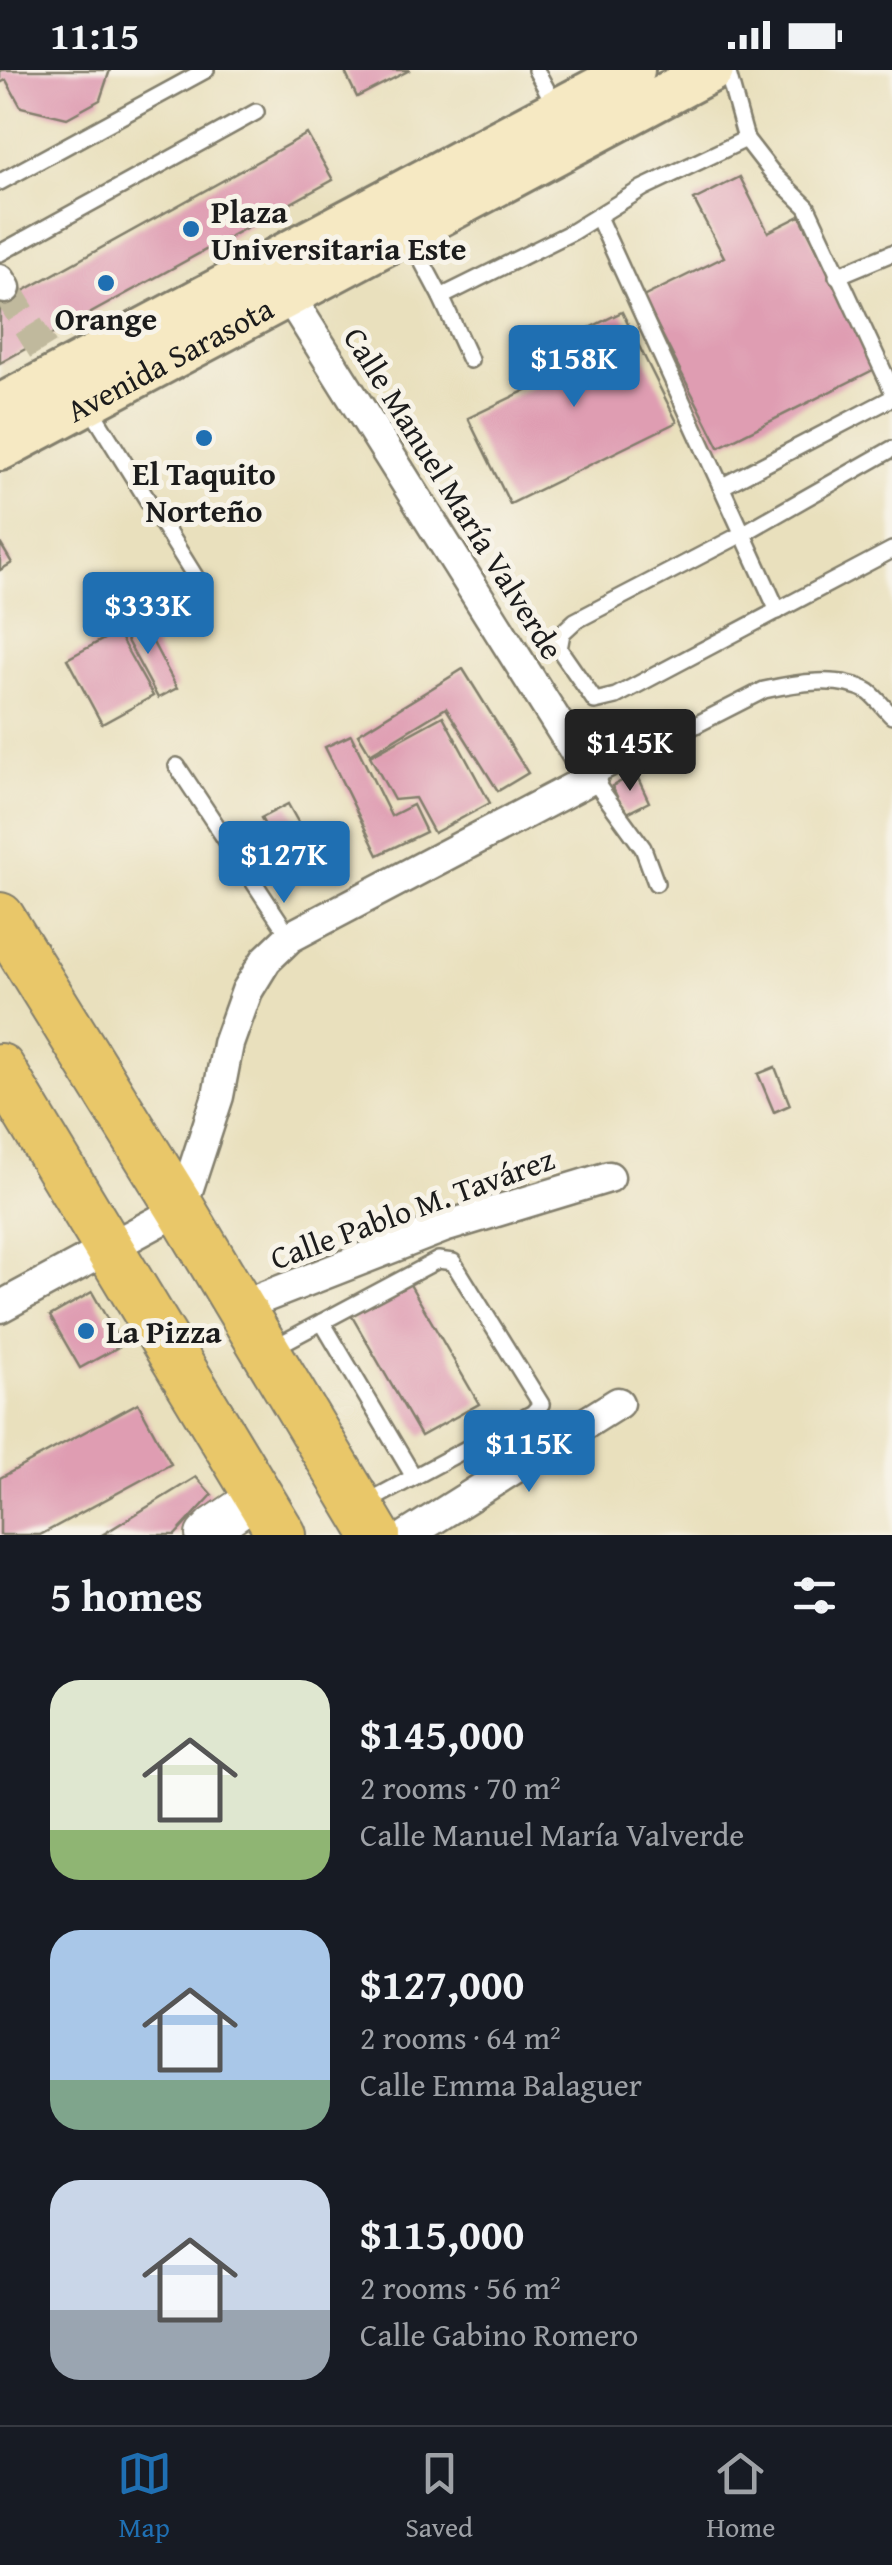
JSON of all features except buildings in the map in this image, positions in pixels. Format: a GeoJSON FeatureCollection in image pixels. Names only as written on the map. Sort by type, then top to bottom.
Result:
{"type":"FeatureCollection","features":[{"type":"Feature","properties":{"kind":"main road","name":"Avenida Sarasota"},"geometry":{"type":"LineString","coordinates":[[0,406],[633,70]]}},
{"type":"Feature","properties":{"kind":"main road","name":"Avenida Sarasota"},"geometry":{"type":"LineString","coordinates":[[0,448],[62,376],[289,296],[712,70]]}},
{"type":"Feature","properties":{"kind":"main road"},"geometry":{"type":"LineString","coordinates":[[0,917],[367,1521]]}},
{"type":"Feature","properties":{"kind":"main road"},"geometry":{"type":"LineString","coordinates":[[0,1068],[270,1516]]}},
{"type":"Feature","properties":{"kind":"street","name":"Calle Manuel María Valverde"},"geometry":{"type":"LineString","coordinates":[[289,296],[592,778]]}},
{"type":"Feature","properties":{"kind":"street"},"geometry":{"type":"LineString","coordinates":[[0,1306],[180,1209],[218,1096],[228,1044],[247,991],[266,960],[290,937],[592,778]]}},
{"type":"Feature","properties":{"kind":"street","name":"Calle Pablo M. Tavárez"},"geometry":{"type":"LineString","coordinates":[[239,1307],[444,1227],[609,1177]]}},
{"type":"Feature","properties":{"kind":"street"},"geometry":{"type":"LineString","coordinates":[[408,1535],[618,1403]]}},
{"type":"Feature","properties":{"kind":"street"},"geometry":{"type":"LineString","coordinates":[[205,1535],[214,1526],[270,1516]]}},
{"type":"Feature","properties":{"kind":"lane"},"geometry":{"type":"LineString","coordinates":[[0,182],[206,70]]}},
{"type":"Feature","properties":{"kind":"lane"},"geometry":{"type":"LineString","coordinates":[[536,70],[558,110]]}},
{"type":"Feature","properties":{"kind":"lane"},"geometry":{"type":"LineString","coordinates":[[727,70],[746,139],[774,175],[807,207],[892,390]]}},
{"type":"Feature","properties":{"kind":"lane"},"geometry":{"type":"LineString","coordinates":[[0,253],[256,112]]}},
{"type":"Feature","properties":{"kind":"lane"},"geometry":{"type":"LineString","coordinates":[[440,297],[598,216],[643,188],[746,139]]}},
{"type":"Feature","properties":{"kind":"lane"},"geometry":{"type":"LineString","coordinates":[[598,216],[778,610]]}},
{"type":"Feature","properties":{"kind":"lane"},"geometry":{"type":"LineString","coordinates":[[407,233],[470,360]]}},
{"type":"Feature","properties":{"kind":"lane"},"geometry":{"type":"LineString","coordinates":[[837,276],[892,253]]}},
{"type":"Feature","properties":{"kind":"lane"},"geometry":{"type":"LineString","coordinates":[[62,376],[196,578]]}},
{"type":"Feature","properties":{"kind":"lane"},"geometry":{"type":"LineString","coordinates":[[721,487],[892,398]]}},
{"type":"Feature","properties":{"kind":"lane"},"geometry":{"type":"LineString","coordinates":[[892,449],[744,533],[575,621],[562,634],[559,649],[595,702],[616,696],[892,550]]}},
{"type":"Feature","properties":{"kind":"lane"},"geometry":{"type":"LineString","coordinates":[[656,883],[643,848],[592,778],[764,690],[794,683],[832,683],[868,692],[892,716]]}},
{"type":"Feature","properties":{"kind":"lane"},"geometry":{"type":"LineString","coordinates":[[177,766],[290,937]]}},
{"type":"Feature","properties":{"kind":"lane"},"geometry":{"type":"LineString","coordinates":[[266,1351],[438,1260],[453,1262],[541,1404],[534,1414],[414,1477],[367,1521]]}},
{"type":"Feature","properties":{"kind":"lane"},"geometry":{"type":"LineString","coordinates":[[322,1322],[414,1477]]}},
{"type":"Feature","properties":{"kind":"tunnel"},"geometry":{"type":"LineString","coordinates":[[5,288],[43,350]]}},
{"type":"Feature","properties":{"kind":"place","name":"Plaza Universitaria Este"},"geometry":{"type":"Point","coordinates":[191,229]}},
{"type":"Feature","properties":{"kind":"place","name":"Orange"},"geometry":{"type":"Point","coordinates":[106,283]}},
{"type":"Feature","properties":{"kind":"place","name":"El Taquito Norteño"},"geometry":{"type":"Point","coordinates":[204,438]}},
{"type":"Feature","properties":{"kind":"place","name":"La Pizza"},"geometry":{"type":"Point","coordinates":[86,1331]}}]}
